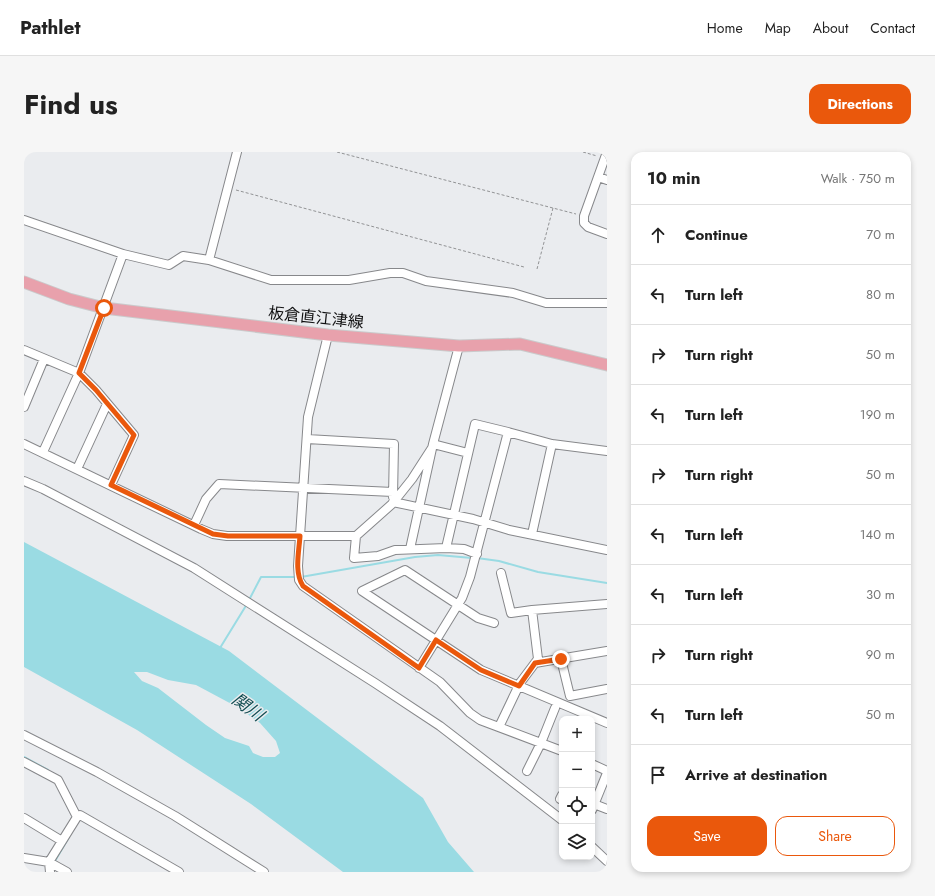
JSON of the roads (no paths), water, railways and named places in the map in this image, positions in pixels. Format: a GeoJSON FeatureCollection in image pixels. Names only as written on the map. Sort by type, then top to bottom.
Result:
{"type":"FeatureCollection","features":[{"type":"Feature","properties":{"kind":"main road","name":"板倉直江津線"},"geometry":{"type":"LineString","coordinates":[[24,282],[69,299],[104,308],[328,335],[459,346],[520,344],[607,365]]}},
{"type":"Feature","properties":{"kind":"street"},"geometry":{"type":"LineString","coordinates":[[209,260],[237,152]]}},
{"type":"Feature","properties":{"kind":"street"},"geometry":{"type":"LineString","coordinates":[[606,155],[584,216],[584,223],[588,227],[607,234]]}},
{"type":"Feature","properties":{"kind":"street"},"geometry":{"type":"LineString","coordinates":[[598,177],[607,180]]}},
{"type":"Feature","properties":{"kind":"street"},"geometry":{"type":"LineString","coordinates":[[24,220],[124,254],[169,265],[183,256],[209,260],[271,280],[349,280],[390,273],[513,293],[546,303],[607,302]]}},
{"type":"Feature","properties":{"kind":"street"},"geometry":{"type":"LineString","coordinates":[[43,452],[79,373],[124,254]]}},
{"type":"Feature","properties":{"kind":"street"},"geometry":{"type":"LineString","coordinates":[[328,335],[308,417],[298,566],[299,580],[303,586],[440,682],[470,713],[480,720],[559,750]]}},
{"type":"Feature","properties":{"kind":"street"},"geometry":{"type":"LineString","coordinates":[[410,550],[433,446],[459,346]]}},
{"type":"Feature","properties":{"kind":"street"},"geometry":{"type":"LineString","coordinates":[[24,350],[79,373],[134,435],[111,485]]}},
{"type":"Feature","properties":{"kind":"street"},"geometry":{"type":"LineString","coordinates":[[24,407],[44,359]]}},
{"type":"Feature","properties":{"kind":"street"},"geometry":{"type":"LineString","coordinates":[[77,469],[107,404]]}},
{"type":"Feature","properties":{"kind":"street"},"geometry":{"type":"LineString","coordinates":[[446,548],[475,424],[552,444],[607,451]]}},
{"type":"Feature","properties":{"kind":"street"},"geometry":{"type":"LineString","coordinates":[[419,668],[462,598],[470,577],[508,432]]}},
{"type":"Feature","properties":{"kind":"street"},"geometry":{"type":"LineString","coordinates":[[307,439],[394,444],[393,502]]}},
{"type":"Feature","properties":{"kind":"street"},"geometry":{"type":"LineString","coordinates":[[24,444],[213,534],[228,536],[356,536]]}},
{"type":"Feature","properties":{"kind":"street"},"geometry":{"type":"LineString","coordinates":[[532,534],[552,444]]}},
{"type":"Feature","properties":{"kind":"street"},"geometry":{"type":"LineString","coordinates":[[433,446],[468,453]]}},
{"type":"Feature","properties":{"kind":"street"},"geometry":{"type":"LineString","coordinates":[[433,446],[412,479],[393,502],[356,536],[354,558],[378,556],[395,550],[446,548],[464,549],[477,554]]}},
{"type":"Feature","properties":{"kind":"street"},"geometry":{"type":"LineString","coordinates":[[24,481],[43,489],[194,568],[440,726],[559,818]]}},
{"type":"Feature","properties":{"kind":"street"},"geometry":{"type":"LineString","coordinates":[[194,525],[206,499],[219,484],[393,492]]}},
{"type":"Feature","properties":{"kind":"street"},"geometry":{"type":"LineString","coordinates":[[393,502],[453,514],[485,524],[607,550]]}},
{"type":"Feature","properties":{"kind":"street"},"geometry":{"type":"LineString","coordinates":[[494,623],[478,618],[405,570],[362,591],[481,670],[587,716]]}},
{"type":"Feature","properties":{"kind":"street"},"geometry":{"type":"LineString","coordinates":[[501,573],[511,613],[607,604]]}},
{"type":"Feature","properties":{"kind":"street"},"geometry":{"type":"LineString","coordinates":[[499,727],[519,686],[538,659],[532,610]]}},
{"type":"Feature","properties":{"kind":"street"},"geometry":{"type":"LineString","coordinates":[[535,663],[607,650]]}},
{"type":"Feature","properties":{"kind":"street"},"geometry":{"type":"LineString","coordinates":[[561,659],[570,696],[607,689]]}},
{"type":"Feature","properties":{"kind":"street"},"geometry":{"type":"LineString","coordinates":[[527,771],[541,743],[555,708]]}},
{"type":"Feature","properties":{"kind":"street"},"geometry":{"type":"LineString","coordinates":[[595,719],[607,723]]}},
{"type":"Feature","properties":{"kind":"street"},"geometry":{"type":"LineString","coordinates":[[24,735],[110,779],[175,816],[264,872]]}},
{"type":"Feature","properties":{"kind":"street"},"geometry":{"type":"LineString","coordinates":[[24,762],[58,780],[77,817]]}},
{"type":"Feature","properties":{"kind":"street"},"geometry":{"type":"LineString","coordinates":[[595,766],[607,772],[595,802]]}},
{"type":"Feature","properties":{"kind":"street"},"geometry":{"type":"LineString","coordinates":[[595,807],[607,810]]}},
{"type":"Feature","properties":{"kind":"street"},"geometry":{"type":"LineString","coordinates":[[77,817],[80,816],[178,872]]}},
{"type":"Feature","properties":{"kind":"street"},"geometry":{"type":"LineString","coordinates":[[50,872],[49,862],[77,817]]}},
{"type":"Feature","properties":{"kind":"street"},"geometry":{"type":"LineString","coordinates":[[24,818],[62,841]]}},
{"type":"Feature","properties":{"kind":"street"},"geometry":{"type":"LineString","coordinates":[[595,850],[607,861]]}},
{"type":"Feature","properties":{"kind":"street"},"geometry":{"type":"LineString","coordinates":[[24,858],[49,862],[67,872]]}},
{"type":"Feature","properties":{"kind":"water","name":"関川"},"geometry":{"type":"Polygon","coordinates":[[[24,542],[229,651],[423,798],[448,842],[474,872],[343,872],[251,804],[137,730],[24,667],[24,542]],[[134,672],[142,681],[158,688],[225,738],[249,746],[253,753],[263,757],[275,757],[280,753],[276,741],[260,723],[239,708],[196,685],[168,680],[147,672],[134,672]]]}},
{"type":"Feature","properties":{"kind":"waterway"},"geometry":{"type":"LineString","coordinates":[[301,577],[415,557],[438,555],[472,558]]}},
{"type":"Feature","properties":{"kind":"waterway"},"geometry":{"type":"LineString","coordinates":[[477,558],[499,561],[538,572],[607,583]]}},
{"type":"Feature","properties":{"kind":"waterway"},"geometry":{"type":"LineString","coordinates":[[249,600],[261,577],[297,577]]}},
{"type":"Feature","properties":{"kind":"waterway"},"geometry":{"type":"LineString","coordinates":[[220,648],[247,604]]}},
{"type":"Feature","properties":{"kind":"waterway"},"geometry":{"type":"LineString","coordinates":[[24,757],[48,770]]}},
{"type":"Feature","properties":{"kind":"waterway"},"geometry":{"type":"LineString","coordinates":[[55,861],[69,837]]}}]}
